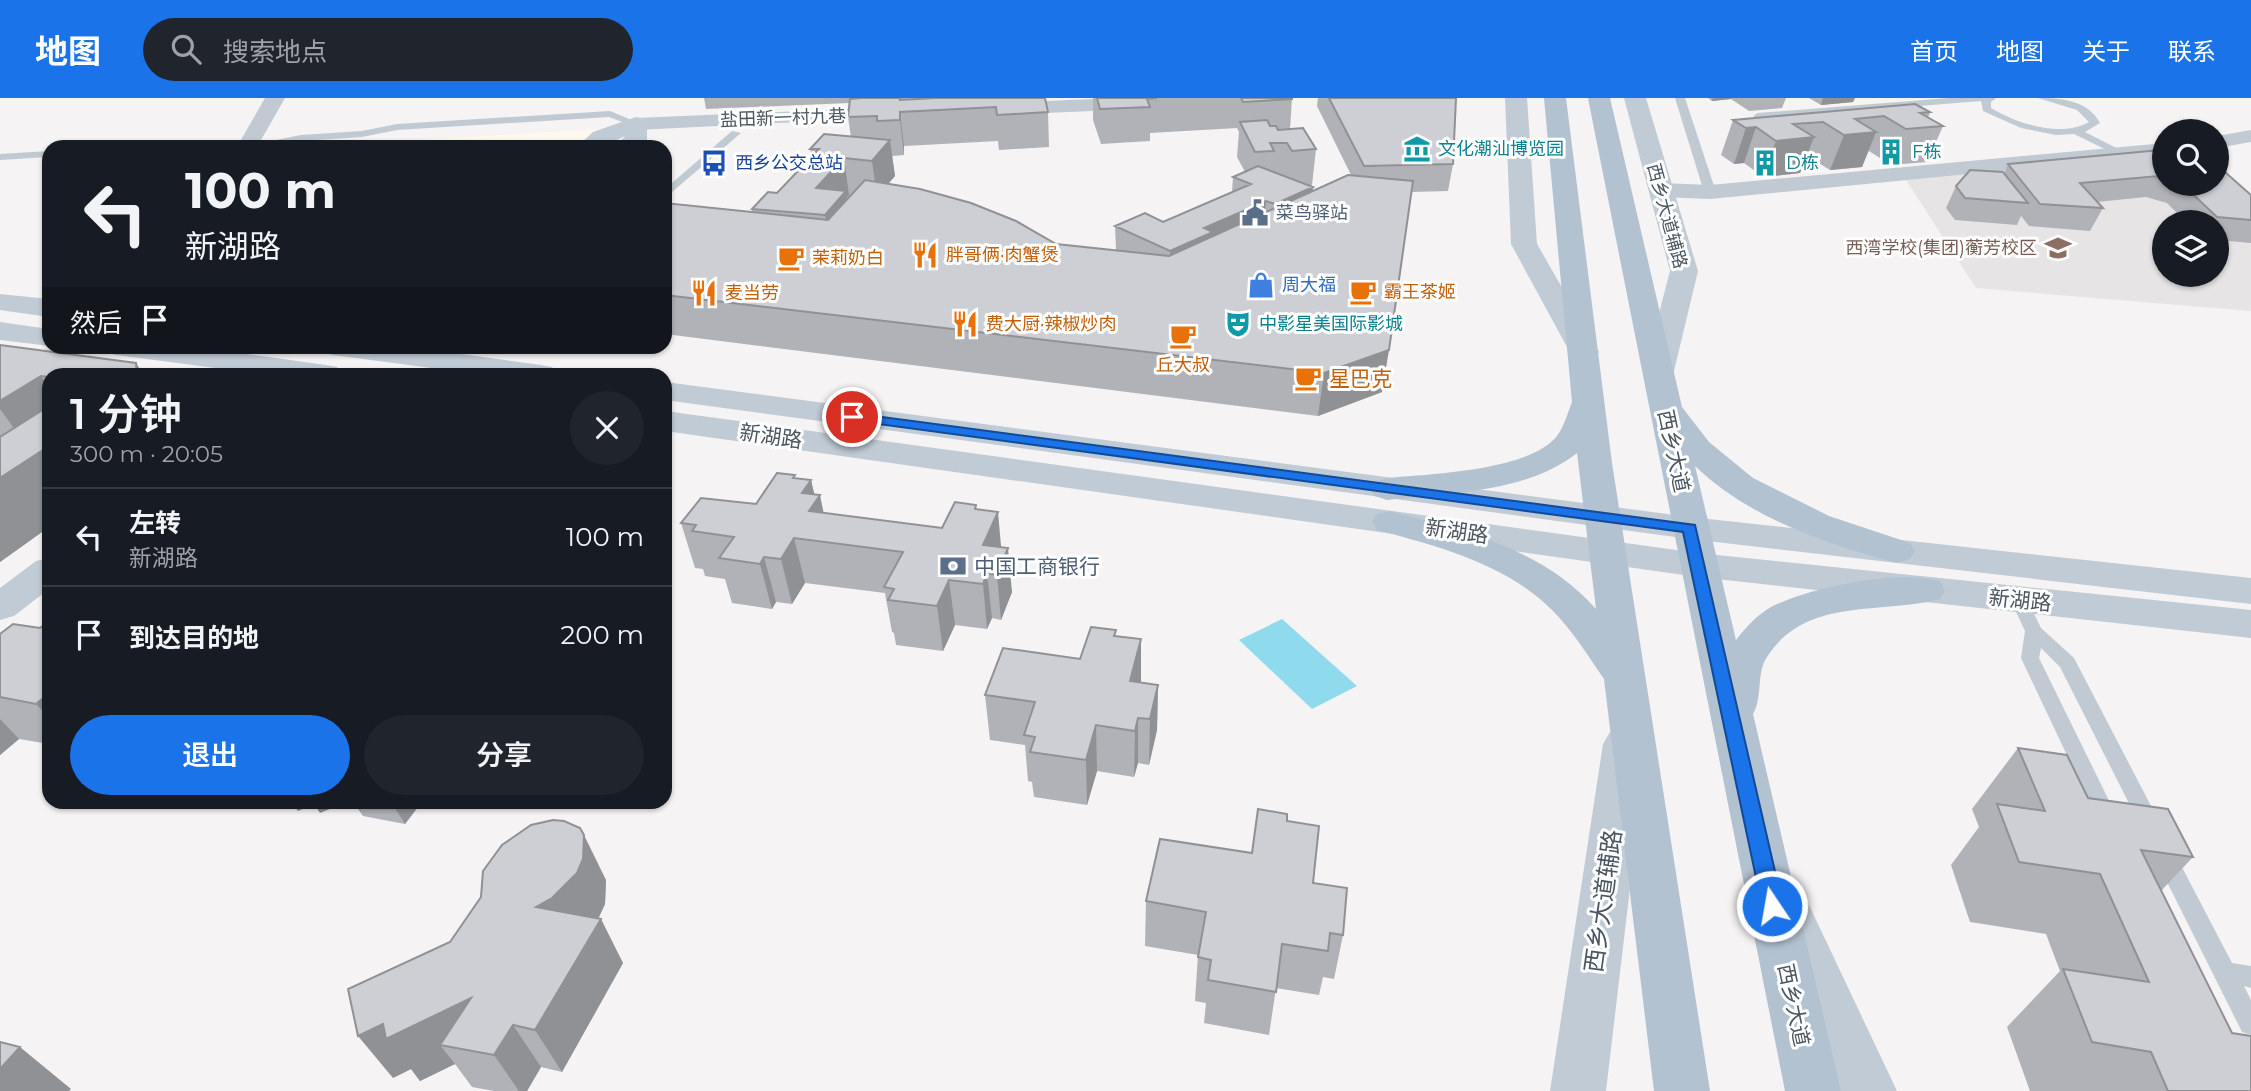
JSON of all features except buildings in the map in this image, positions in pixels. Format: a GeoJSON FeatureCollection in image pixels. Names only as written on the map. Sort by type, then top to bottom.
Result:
{"type":"FeatureCollection","features":[{"type":"Feature","properties":{"kind":"main road"},"geometry":{"type":"LineString","coordinates":[[1516,98],[1524,244],[1584,352]]}},
{"type":"Feature","properties":{"kind":"main road"},"geometry":{"type":"LineString","coordinates":[[1555,98],[1605,535],[1682,1091]]}},
{"type":"Feature","properties":{"kind":"main road","name":"西乡大道"},"geometry":{"type":"LineString","coordinates":[[1599,98],[1813,1091]]}},
{"type":"Feature","properties":{"kind":"main road","name":"西乡大道辅路"},"geometry":{"type":"LineString","coordinates":[[1635,98],[1684,271],[1660,388]]}},
{"type":"Feature","properties":{"kind":"main road"},"geometry":{"type":"LineString","coordinates":[[597,140],[636,124],[636,140]]}},
{"type":"Feature","properties":{"kind":"main road"},"geometry":{"type":"LineString","coordinates":[[0,302],[42,307]]}},
{"type":"Feature","properties":{"kind":"main road"},"geometry":{"type":"LineString","coordinates":[[0,331],[42,337]]}},
{"type":"Feature","properties":{"kind":"main road"},"geometry":{"type":"LineString","coordinates":[[173,354],[272,368]]}},
{"type":"Feature","properties":{"kind":"main road"},"geometry":{"type":"LineString","coordinates":[[416,354],[503,368]]}},
{"type":"Feature","properties":{"kind":"main road"},"geometry":{"type":"LineString","coordinates":[[1660,388],[1695,447],[1714,467],[1750,492],[1802,518],[1897,551]]}},
{"type":"Feature","properties":{"kind":"main road","name":"新湖路"},"geometry":{"type":"LineString","coordinates":[[672,392],[1388,505],[1694,547],[1926,590],[2026,615],[2251,624]]}},
{"type":"Feature","properties":{"kind":"main road"},"geometry":{"type":"LineString","coordinates":[[1388,505],[1537,464],[1568,444],[1589,400]]}},
{"type":"Feature","properties":{"kind":"main road","name":"新湖路"},"geometry":{"type":"LineString","coordinates":[[672,422],[1388,505]]}},
{"type":"Feature","properties":{"kind":"main road"},"geometry":{"type":"LineString","coordinates":[[1388,505],[1442,536],[1483,551],[1538,579],[1571,606],[1627,694]]}},
{"type":"Feature","properties":{"kind":"main road","name":"新湖路"},"geometry":{"type":"LineString","coordinates":[[1694,547],[1897,551],[2251,591]]}},
{"type":"Feature","properties":{"kind":"main road"},"geometry":{"type":"LineString","coordinates":[[0,607],[42,575]]}},
{"type":"Feature","properties":{"kind":"main road"},"geometry":{"type":"LineString","coordinates":[[1732,721],[1747,653],[1763,633],[1784,617],[1835,598],[1926,590]]}},
{"type":"Feature","properties":{"kind":"main road","name":"西乡大道辅路"},"geometry":{"type":"LineString","coordinates":[[1578,1091],[1627,694]]}},
{"type":"Feature","properties":{"kind":"main road"},"geometry":{"type":"LineString","coordinates":[[1761,853],[1869,1091]]}},
{"type":"Feature","properties":{"kind":"street"},"geometry":{"type":"LineString","coordinates":[[251,140],[275,98]]}},
{"type":"Feature","properties":{"kind":"street"},"geometry":{"type":"LineString","coordinates":[[977,110],[1157,103]]}},
{"type":"Feature","properties":{"kind":"street"},"geometry":{"type":"LineString","coordinates":[[636,124],[651,107]]}},
{"type":"Feature","properties":{"kind":"street","name":"盐田新一村九巷"},"geometry":{"type":"LineString","coordinates":[[636,124],[908,113]]}},
{"type":"Feature","properties":{"kind":"street"},"geometry":{"type":"LineString","coordinates":[[2229,140],[2251,136]]}},
{"type":"Feature","properties":{"kind":"street"},"geometry":{"type":"LineString","coordinates":[[1661,190],[1710,192],[2152,150]]}},
{"type":"Feature","properties":{"kind":"lane"},"geometry":{"type":"LineString","coordinates":[[1680,98],[1710,192]]}},
{"type":"Feature","properties":{"kind":"lane"},"geometry":{"type":"LineString","coordinates":[[1758,116],[1989,98]]}},
{"type":"Feature","properties":{"kind":"lane"},"geometry":{"type":"LineString","coordinates":[[1989,98],[1984,106],[2004,120],[2039,130],[2076,131],[2088,129],[2095,123],[2093,118],[2074,106],[2043,98]]}},
{"type":"Feature","properties":{"kind":"lane"},"geometry":{"type":"LineString","coordinates":[[291,140],[362,134],[397,127],[610,114],[636,124]]}},
{"type":"Feature","properties":{"kind":"lane"},"geometry":{"type":"LineString","coordinates":[[2076,131],[2121,153]]}},
{"type":"Feature","properties":{"kind":"lane"},"geometry":{"type":"LineString","coordinates":[[672,189],[736,133]]}},
{"type":"Feature","properties":{"kind":"lane"},"geometry":{"type":"LineString","coordinates":[[0,157],[42,154]]}},
{"type":"Feature","properties":{"kind":"lane"},"geometry":{"type":"LineString","coordinates":[[2026,615],[2030,658],[2119,844]]}},
{"type":"Feature","properties":{"kind":"lane"},"geometry":{"type":"LineString","coordinates":[[2026,615],[2067,663],[2251,1024]]}},
{"type":"Feature","properties":{"kind":"lane"},"geometry":{"type":"LineString","coordinates":[[2225,972],[2251,977]]}},
{"type":"Feature","properties":{"kind":"shaded area"},"geometry":{"type":"Polygon","coordinates":[[[601,129],[586,140],[418,140],[601,129]]]}},
{"type":"Feature","properties":{"kind":"shaded area","name":"西湾学校(集团)蘅芳校区"},"geometry":{"type":"Polygon","coordinates":[[[2146,157],[2152,166],[2152,196],[2194,196],[2229,210],[2152,210],[2152,287],[2229,287],[2229,210],[2251,219],[2251,311],[1976,288],[1906,180],[2146,157]]]}},
{"type":"Feature","properties":{"kind":"water"},"geometry":{"type":"Polygon","coordinates":[[[1282,619],[1357,686],[1312,709],[1239,640],[1282,619]]]}},
{"type":"Feature","properties":{"kind":"place","name":"文化潮汕博览园"},"geometry":{"type":"Point","coordinates":[1417,149]}},
{"type":"Feature","properties":{"kind":"place","name":"F栋"},"geometry":{"type":"Point","coordinates":[1891,152]}},
{"type":"Feature","properties":{"kind":"place","name":"西乡公交总站"},"geometry":{"type":"Point","coordinates":[714,163]}},
{"type":"Feature","properties":{"kind":"place","name":"D栋"},"geometry":{"type":"Point","coordinates":[1765,163]}},
{"type":"Feature","properties":{"kind":"place","name":"菜鸟驿站"},"geometry":{"type":"Point","coordinates":[1255,213]}},
{"type":"Feature","properties":{"kind":"place","name":"西湾学校(集团)蘅芳校区"},"geometry":{"type":"Point","coordinates":[2058,248]}},
{"type":"Feature","properties":{"kind":"place","name":"胖哥俩·肉蟹煲"},"geometry":{"type":"Point","coordinates":[925,255]}},
{"type":"Feature","properties":{"kind":"place","name":"茉莉奶白"},"geometry":{"type":"Point","coordinates":[791,258]}},
{"type":"Feature","properties":{"kind":"place","name":"周大福"},"geometry":{"type":"Point","coordinates":[1261,285]}},
{"type":"Feature","properties":{"kind":"place","name":"霸王茶姬"},"geometry":{"type":"Point","coordinates":[1363,292]}},
{"type":"Feature","properties":{"kind":"place","name":"麦当劳"},"geometry":{"type":"Point","coordinates":[704,293]}},
{"type":"Feature","properties":{"kind":"place","name":"费大厨·辣椒炒肉"},"geometry":{"type":"Point","coordinates":[965,324]}},
{"type":"Feature","properties":{"kind":"place","name":"中影星美国际影城"},"geometry":{"type":"Point","coordinates":[1238,324]}},
{"type":"Feature","properties":{"kind":"place","name":"丘大叔"},"geometry":{"type":"Point","coordinates":[1183,336]}},
{"type":"Feature","properties":{"kind":"place","name":"星巴克"},"geometry":{"type":"Point","coordinates":[1308,378]}},
{"type":"Feature","properties":{"kind":"place","name":"中国工商银行"},"geometry":{"type":"Point","coordinates":[953,566]}},
{"type":"Feature","properties":{"kind":"route"},"geometry":{"type":"LineString","coordinates":[[852,417],[1690,528],[1772,906]]}}]}
